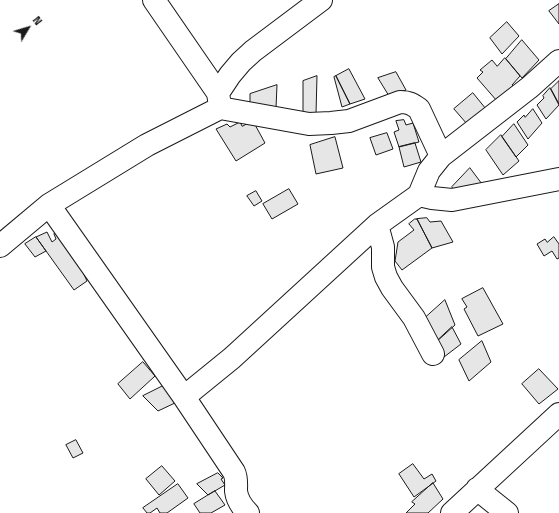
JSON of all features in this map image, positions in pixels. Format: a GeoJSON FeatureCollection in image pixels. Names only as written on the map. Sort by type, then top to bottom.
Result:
{"type":"FeatureCollection","features":[{"type":"Feature","properties":{"kind":"street"},"geometry":{"type":"LineString","coordinates":[[154,0],[219,100],[309,124],[350,121],[400,102],[407,102],[413,104],[419,109],[441,156]]}},
{"type":"Feature","properties":{"kind":"street"},"geometry":{"type":"LineString","coordinates":[[0,246],[49,205],[219,100],[230,75],[253,51],[321,0]]}},
{"type":"Feature","properties":{"kind":"street"},"geometry":{"type":"LineString","coordinates":[[184,397],[232,358],[377,224],[419,195],[429,171],[441,156],[530,87],[559,61]]}},
{"type":"Feature","properties":{"kind":"street"},"geometry":{"type":"LineString","coordinates":[[419,195],[452,200],[559,179]]}},
{"type":"Feature","properties":{"kind":"street"},"geometry":{"type":"LineString","coordinates":[[49,205],[184,397],[234,472],[237,481],[237,496],[242,506],[248,513]]}},
{"type":"Feature","properties":{"kind":"street"},"geometry":{"type":"LineString","coordinates":[[377,224],[382,247],[383,267],[386,277],[392,288],[414,318],[433,354]]}},
{"type":"Feature","properties":{"kind":"street"},"geometry":{"type":"LineString","coordinates":[[452,513],[559,414]]}},
{"type":"Feature","properties":{"kind":"street"},"geometry":{"type":"LineString","coordinates":[[477,490],[507,513]]}},
{"type":"Feature","properties":{"kind":"building"},"geometry":{"type":"Polygon","coordinates":[[[559,4],[559,24],[549,11],[559,4]]]}},
{"type":"Feature","properties":{"kind":"building"},"geometry":{"type":"Polygon","coordinates":[[[507,22],[519,36],[502,54],[490,38],[507,22]]]}},
{"type":"Feature","properties":{"kind":"building"},"geometry":{"type":"Polygon","coordinates":[[[522,40],[539,60],[522,78],[506,59],[522,40]]]}},
{"type":"Feature","properties":{"kind":"building"},"geometry":{"type":"Polygon","coordinates":[[[505,58],[520,76],[512,85],[514,87],[497,101],[477,78],[483,72],[480,70],[492,60],[497,66],[505,58]]]}},
{"type":"Feature","properties":{"kind":"building"},"geometry":{"type":"Polygon","coordinates":[[[349,69],[365,99],[350,104],[336,76],[349,69]]]}},
{"type":"Feature","properties":{"kind":"building"},"geometry":{"type":"Polygon","coordinates":[[[396,72],[406,90],[389,96],[378,78],[396,72]]]}},
{"type":"Feature","properties":{"kind":"building"},"geometry":{"type":"Polygon","coordinates":[[[317,76],[316,114],[303,113],[303,81],[317,76]]]}},
{"type":"Feature","properties":{"kind":"building"},"geometry":{"type":"Polygon","coordinates":[[[336,76],[350,104],[342,107],[334,77],[336,76]]]}},
{"type":"Feature","properties":{"kind":"building"},"geometry":{"type":"Polygon","coordinates":[[[559,81],[559,104],[551,89],[559,81]]]}},
{"type":"Feature","properties":{"kind":"building"},"geometry":{"type":"Polygon","coordinates":[[[277,85],[276,108],[252,105],[250,102],[250,94],[277,85]]]}},
{"type":"Feature","properties":{"kind":"building"},"geometry":{"type":"Polygon","coordinates":[[[550,88],[559,105],[546,119],[537,105],[544,98],[543,96],[550,88]]]}},
{"type":"Feature","properties":{"kind":"building"},"geometry":{"type":"Polygon","coordinates":[[[473,93],[486,109],[467,124],[454,109],[473,93]]]}},
{"type":"Feature","properties":{"kind":"building"},"geometry":{"type":"Polygon","coordinates":[[[533,109],[542,123],[528,139],[517,122],[533,109]]]}},
{"type":"Feature","properties":{"kind":"building"},"geometry":{"type":"Polygon","coordinates":[[[404,120],[406,125],[413,123],[419,142],[399,147],[394,132],[399,130],[396,121],[404,120]]]}},
{"type":"Feature","properties":{"kind":"building"},"geometry":{"type":"Polygon","coordinates":[[[253,121],[265,143],[236,161],[216,129],[227,124],[230,127],[240,122],[242,126],[253,121]]]}},
{"type":"Feature","properties":{"kind":"building"},"geometry":{"type":"Polygon","coordinates":[[[514,124],[528,145],[516,157],[502,137],[514,124]]]}},
{"type":"Feature","properties":{"kind":"building"},"geometry":{"type":"Polygon","coordinates":[[[387,133],[393,149],[376,155],[370,138],[387,133]]]}},
{"type":"Feature","properties":{"kind":"building"},"geometry":{"type":"Polygon","coordinates":[[[501,135],[519,161],[503,175],[486,150],[501,135]]]}},
{"type":"Feature","properties":{"kind":"building"},"geometry":{"type":"Polygon","coordinates":[[[335,137],[343,168],[316,174],[310,145],[335,137]]]}},
{"type":"Feature","properties":{"kind":"building"},"geometry":{"type":"Polygon","coordinates":[[[415,143],[421,162],[404,167],[399,147],[415,143]]]}},
{"type":"Feature","properties":{"kind":"building"},"geometry":{"type":"Polygon","coordinates":[[[470,168],[485,188],[455,194],[452,187],[470,168]]]}},
{"type":"Feature","properties":{"kind":"building"},"geometry":{"type":"Polygon","coordinates":[[[289,189],[298,204],[272,219],[263,204],[289,189]]]}},
{"type":"Feature","properties":{"kind":"building"},"geometry":{"type":"Polygon","coordinates":[[[256,191],[262,201],[254,206],[247,196],[256,191]]]}},
{"type":"Feature","properties":{"kind":"building"},"geometry":{"type":"Polygon","coordinates":[[[427,218],[430,222],[441,221],[453,242],[432,248],[417,219],[427,218]]]}},
{"type":"Feature","properties":{"kind":"building"},"geometry":{"type":"Polygon","coordinates":[[[417,219],[432,248],[402,270],[395,261],[398,242],[414,230],[409,224],[417,219]]]}},
{"type":"Feature","properties":{"kind":"building"},"geometry":{"type":"Polygon","coordinates":[[[63,229],[87,281],[74,290],[36,237],[47,232],[52,242],[56,239],[54,234],[63,229]]]}},
{"type":"Feature","properties":{"kind":"building"},"geometry":{"type":"Polygon","coordinates":[[[36,237],[46,251],[35,257],[25,244],[36,237]]]}},
{"type":"Feature","properties":{"kind":"building"},"geometry":{"type":"Polygon","coordinates":[[[554,237],[559,244],[559,258],[557,259],[552,251],[544,256],[537,244],[545,239],[547,242],[554,237]]]}},
{"type":"Feature","properties":{"kind":"building"},"geometry":{"type":"Polygon","coordinates":[[[483,288],[503,324],[478,336],[464,309],[467,307],[462,299],[483,288]]]}},
{"type":"Feature","properties":{"kind":"building"},"geometry":{"type":"Polygon","coordinates":[[[445,300],[455,325],[435,343],[425,318],[445,300]]]}},
{"type":"Feature","properties":{"kind":"building"},"geometry":{"type":"Polygon","coordinates":[[[452,327],[461,344],[444,357],[435,343],[452,327]]]}},
{"type":"Feature","properties":{"kind":"building"},"geometry":{"type":"Polygon","coordinates":[[[482,341],[491,362],[469,381],[459,360],[482,341]]]}},
{"type":"Feature","properties":{"kind":"building"},"geometry":{"type":"Polygon","coordinates":[[[143,362],[155,376],[130,399],[118,384],[143,362]]]}},
{"type":"Feature","properties":{"kind":"building"},"geometry":{"type":"Polygon","coordinates":[[[539,369],[558,389],[539,404],[522,384],[539,369]]]}},
{"type":"Feature","properties":{"kind":"building"},"geometry":{"type":"Polygon","coordinates":[[[163,386],[177,402],[158,411],[143,396],[163,386]]]}},
{"type":"Feature","properties":{"kind":"building"},"geometry":{"type":"Polygon","coordinates":[[[76,440],[83,453],[73,458],[66,445],[76,440]]]}},
{"type":"Feature","properties":{"kind":"building"},"geometry":{"type":"Polygon","coordinates":[[[413,464],[424,479],[432,474],[436,481],[414,497],[399,474],[413,464]]]}},
{"type":"Feature","properties":{"kind":"building"},"geometry":{"type":"Polygon","coordinates":[[[162,466],[175,481],[159,495],[146,479],[162,466]]]}},
{"type":"Feature","properties":{"kind":"building"},"geometry":{"type":"Polygon","coordinates":[[[218,473],[223,478],[221,479],[225,485],[208,495],[197,484],[218,473]]]}},
{"type":"Feature","properties":{"kind":"building"},"geometry":{"type":"Polygon","coordinates":[[[433,483],[443,499],[428,513],[406,513],[415,504],[412,502],[433,483]]]}},
{"type":"Feature","properties":{"kind":"building"},"geometry":{"type":"Polygon","coordinates":[[[178,484],[188,498],[167,513],[160,513],[157,508],[150,513],[147,513],[143,508],[178,484]]]}},
{"type":"Feature","properties":{"kind":"building"},"geometry":{"type":"Polygon","coordinates":[[[215,491],[225,505],[211,513],[200,513],[194,504],[215,491]]]}}]}
